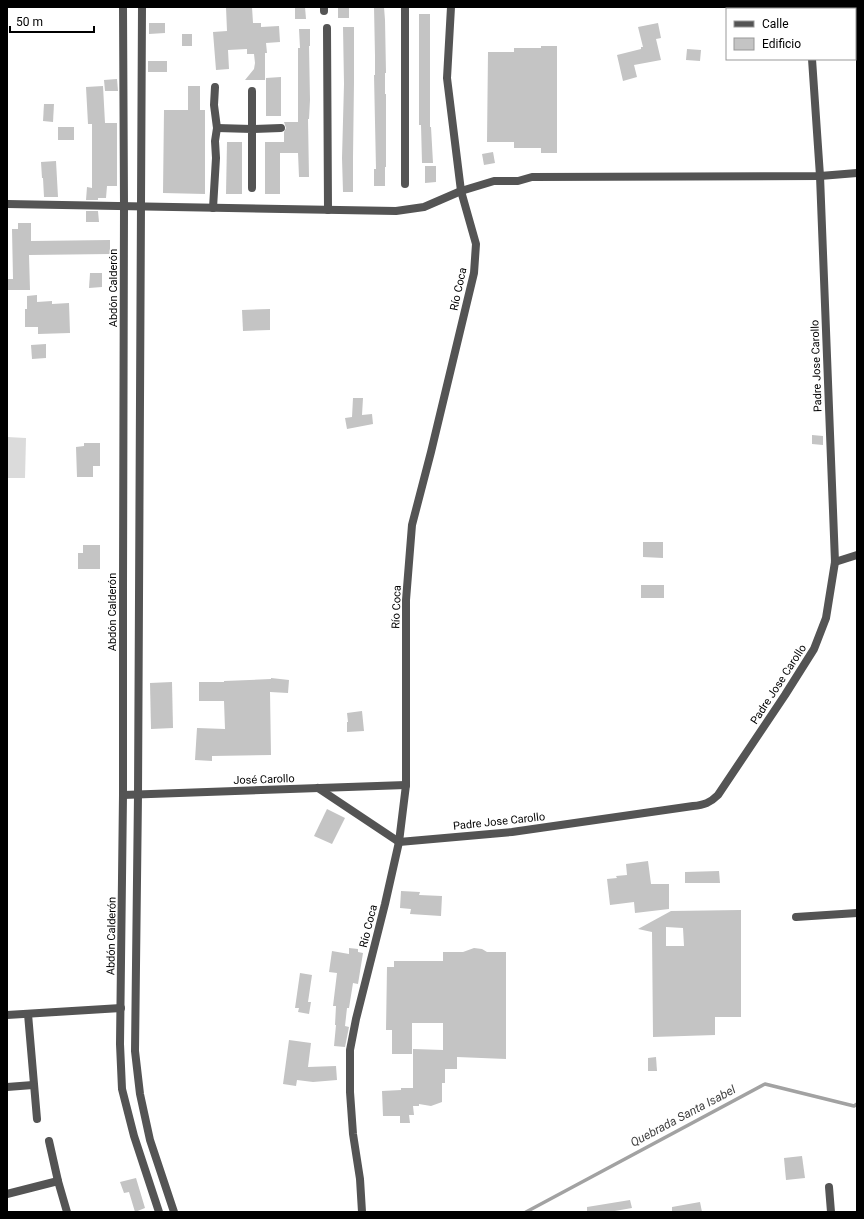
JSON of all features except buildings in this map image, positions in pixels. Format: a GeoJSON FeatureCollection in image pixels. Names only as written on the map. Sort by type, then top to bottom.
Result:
{"type":"FeatureCollection","features":[{"type":"Feature","properties":{"kind":"street","name":"Abdón Calderón"},"geometry":{"type":"LineString","coordinates":[[123,7],[123,795],[120,1044],[122,1089],[134,1136],[159,1212]]}},
{"type":"Feature","properties":{"kind":"street"},"geometry":{"type":"LineString","coordinates":[[142,7],[138,795],[135,1051],[140,1094],[150,1140],[174,1212]]}},
{"type":"Feature","properties":{"kind":"street"},"geometry":{"type":"LineString","coordinates":[[405,7],[405,184]]}},
{"type":"Feature","properties":{"kind":"street","name":"Río Coca"},"geometry":{"type":"LineString","coordinates":[[362,1212],[360,1179],[353,1134],[350,1092],[350,1050],[399,842],[406,785],[406,600],[412,525],[474,273],[476,244],[461,191],[447,78],[451,7]]}},
{"type":"Feature","properties":{"kind":"street"},"geometry":{"type":"LineString","coordinates":[[327,28],[328,210]]}},
{"type":"Feature","properties":{"kind":"street","name":"Padre Jose Carollo"},"geometry":{"type":"LineString","coordinates":[[399,842],[512,832],[693,806],[712,801],[718,795],[814,649],[826,618],[834,562],[820,176],[812,60]]}},
{"type":"Feature","properties":{"kind":"street"},"geometry":{"type":"LineString","coordinates":[[213,208],[216,158],[215,141],[217,128],[214,105],[215,86]]}},
{"type":"Feature","properties":{"kind":"street"},"geometry":{"type":"LineString","coordinates":[[252,91],[252,188]]}},
{"type":"Feature","properties":{"kind":"street"},"geometry":{"type":"LineString","coordinates":[[217,128],[281,128]]}},
{"type":"Feature","properties":{"kind":"street"},"geometry":{"type":"LineString","coordinates":[[7,204],[396,211],[424,207],[461,191],[494,182],[518,181],[532,177],[820,176],[857,173]]}},
{"type":"Feature","properties":{"kind":"street"},"geometry":{"type":"LineString","coordinates":[[834,562],[857,555]]}},
{"type":"Feature","properties":{"kind":"street","name":"José Carollo"},"geometry":{"type":"LineString","coordinates":[[123,795],[406,785]]}},
{"type":"Feature","properties":{"kind":"street"},"geometry":{"type":"LineString","coordinates":[[318,788],[399,842]]}},
{"type":"Feature","properties":{"kind":"street"},"geometry":{"type":"LineString","coordinates":[[796,917],[857,913]]}},
{"type":"Feature","properties":{"kind":"street"},"geometry":{"type":"LineString","coordinates":[[7,1015],[121,1008]]}},
{"type":"Feature","properties":{"kind":"street"},"geometry":{"type":"LineString","coordinates":[[28,1014],[37,1120]]}},
{"type":"Feature","properties":{"kind":"street"},"geometry":{"type":"LineString","coordinates":[[7,1087],[34,1085]]}},
{"type":"Feature","properties":{"kind":"street"},"geometry":{"type":"LineString","coordinates":[[48,1141],[66,1212]]}},
{"type":"Feature","properties":{"kind":"street"},"geometry":{"type":"LineString","coordinates":[[7,1194],[58,1181]]}},
{"type":"Feature","properties":{"kind":"street"},"geometry":{"type":"LineString","coordinates":[[829,1187],[831,1212]]}},
{"type":"Feature","properties":{"kind":"shaded area"},"geometry":{"type":"Polygon","coordinates":[[[7,437],[26,438],[25,478],[7,478],[7,437]]]}},
{"type":"Feature","properties":{"kind":"waterway","name":"Quebrada Santa Isabel"},"geometry":{"type":"LineString","coordinates":[[526,1212],[765,1084],[854,1106],[857,1104]]}}]}
